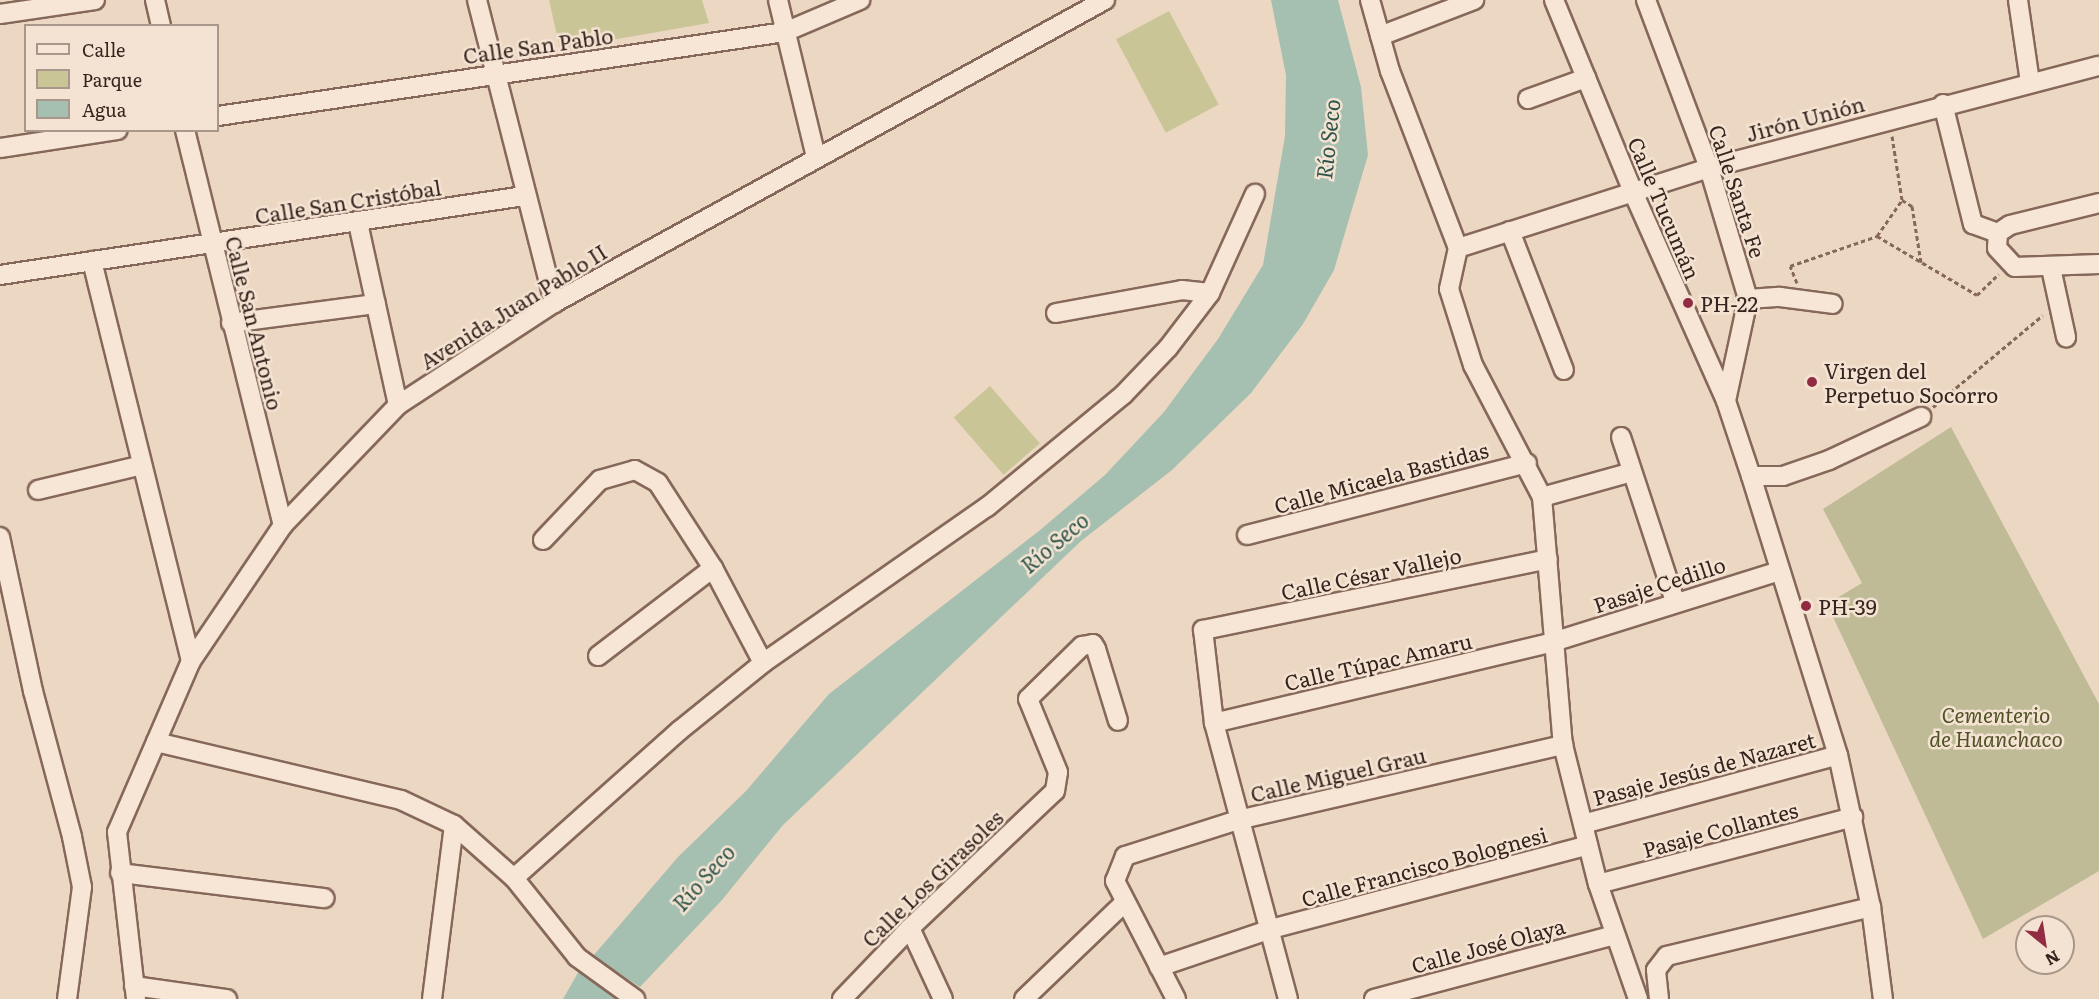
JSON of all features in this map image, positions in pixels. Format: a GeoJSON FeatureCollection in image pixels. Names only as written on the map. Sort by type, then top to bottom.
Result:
{"type":"FeatureCollection","features":[{"type":"Feature","properties":{"kind":"street"},"geometry":{"type":"LineString","coordinates":[[0,14],[95,0]]}},
{"type":"Feature","properties":{"kind":"street"},"geometry":{"type":"LineString","coordinates":[[155,0],[161,24]]}},
{"type":"Feature","properties":{"kind":"street"},"geometry":{"type":"LineString","coordinates":[[477,0],[524,196],[554,303]]}},
{"type":"Feature","properties":{"kind":"street"},"geometry":{"type":"LineString","coordinates":[[778,0],[816,157]]}},
{"type":"Feature","properties":{"kind":"street","name":"Calle San Pablo"},"geometry":{"type":"LineString","coordinates":[[219,116],[785,32],[860,0]]}},
{"type":"Feature","properties":{"kind":"street","name":"Avenida Juan Pablo II"},"geometry":{"type":"LineString","coordinates":[[120,873],[117,832],[191,661],[283,525],[398,405],[554,303],[1105,0]]}},
{"type":"Feature","properties":{"kind":"street"},"geometry":{"type":"LineString","coordinates":[[1370,0],[1380,36],[1458,248],[1449,289],[1482,386],[1527,463],[1542,497],[1563,745],[1598,884],[1638,999]]}},
{"type":"Feature","properties":{"kind":"street"},"geometry":{"type":"LineString","coordinates":[[1380,36],[1474,0]]}},
{"type":"Feature","properties":{"kind":"street","name":"Calle Tucumán"},"geometry":{"type":"LineString","coordinates":[[1554,0],[1633,192],[1726,401],[1751,476],[1838,755],[1853,817],[1870,908],[1883,999]]}},
{"type":"Feature","properties":{"kind":"street","name":"Calle Santa Fe"},"geometry":{"type":"LineString","coordinates":[[1646,0],[1709,168],[1748,299],[1726,401]]}},
{"type":"Feature","properties":{"kind":"street"},"geometry":{"type":"LineString","coordinates":[[2018,0],[2030,82]]}},
{"type":"Feature","properties":{"kind":"street","name":"Jirón Unión"},"geometry":{"type":"LineString","coordinates":[[1458,248],[1709,168],[1943,104],[2099,66]]}},
{"type":"Feature","properties":{"kind":"street"},"geometry":{"type":"LineString","coordinates":[[1527,99],[1586,78]]}},
{"type":"Feature","properties":{"kind":"street"},"geometry":{"type":"LineString","coordinates":[[1943,104],[1973,224],[1998,233]]}},
{"type":"Feature","properties":{"kind":"street"},"geometry":{"type":"LineString","coordinates":[[0,148],[105,132]]}},
{"type":"Feature","properties":{"kind":"street","name":"Calle San Antonio"},"geometry":{"type":"LineString","coordinates":[[185,132],[231,323],[283,525]]}},
{"type":"Feature","properties":{"kind":"street"},"geometry":{"type":"LineString","coordinates":[[514,878],[680,730],[763,663],[987,507],[1087,425],[1168,348],[1210,293],[1255,194]]}},
{"type":"Feature","properties":{"kind":"street","name":"Calle San Cristóbal"},"geometry":{"type":"LineString","coordinates":[[0,275],[358,223],[524,196]]}},
{"type":"Feature","properties":{"kind":"street"},"geometry":{"type":"LineString","coordinates":[[1998,233],[2010,225],[2099,203]]}},
{"type":"Feature","properties":{"kind":"street"},"geometry":{"type":"LineString","coordinates":[[358,223],[398,405]]}},
{"type":"Feature","properties":{"kind":"street"},"geometry":{"type":"LineString","coordinates":[[1510,231],[1564,370]]}},
{"type":"Feature","properties":{"kind":"street"},"geometry":{"type":"LineString","coordinates":[[1998,233],[1997,248],[2009,264],[2051,268],[2099,264]]}},
{"type":"Feature","properties":{"kind":"street"},"geometry":{"type":"LineString","coordinates":[[92,261],[191,661]]}},
{"type":"Feature","properties":{"kind":"street"},"geometry":{"type":"LineString","coordinates":[[2051,268],[2066,337]]}},
{"type":"Feature","properties":{"kind":"street"},"geometry":{"type":"LineString","coordinates":[[1056,313],[1182,290],[1210,293]]}},
{"type":"Feature","properties":{"kind":"street"},"geometry":{"type":"LineString","coordinates":[[1748,299],[1803,300],[1833,304]]}},
{"type":"Feature","properties":{"kind":"street"},"geometry":{"type":"LineString","coordinates":[[231,323],[376,304]]}},
{"type":"Feature","properties":{"kind":"street"},"geometry":{"type":"LineString","coordinates":[[1751,476],[1783,476],[1802,470],[1921,417]]}},
{"type":"Feature","properties":{"kind":"street"},"geometry":{"type":"LineString","coordinates":[[1621,437],[1675,601]]}},
{"type":"Feature","properties":{"kind":"street","name":"Calle Micaela Bastidas"},"geometry":{"type":"LineString","coordinates":[[1247,536],[1527,463]]}},
{"type":"Feature","properties":{"kind":"street"},"geometry":{"type":"LineString","coordinates":[[38,490],[142,465]]}},
{"type":"Feature","properties":{"kind":"street"},"geometry":{"type":"LineString","coordinates":[[543,540],[600,480],[635,470],[658,483],[712,568],[763,663]]}},
{"type":"Feature","properties":{"kind":"street"},"geometry":{"type":"LineString","coordinates":[[1542,497],[1632,472]]}},
{"type":"Feature","properties":{"kind":"street"},"geometry":{"type":"LineString","coordinates":[[0,537],[33,691],[72,837],[82,887],[67,999]]}},
{"type":"Feature","properties":{"kind":"street","name":"Calle César Vallejo"},"geometry":{"type":"LineString","coordinates":[[1214,723],[1203,630],[1548,559]]}},
{"type":"Feature","properties":{"kind":"street"},"geometry":{"type":"LineString","coordinates":[[598,656],[712,568]]}},
{"type":"Feature","properties":{"kind":"street","name":"Pasaje Cedillo"},"geometry":{"type":"LineString","coordinates":[[1553,642],[1675,601],[1780,571]]}},
{"type":"Feature","properties":{"kind":"street","name":"Calle Túpac Amaru"},"geometry":{"type":"LineString","coordinates":[[1214,723],[1553,642]]}},
{"type":"Feature","properties":{"kind":"street","name":"Calle Los Girasoles"},"geometry":{"type":"LineString","coordinates":[[842,999],[910,928],[1055,791],[1058,772],[1028,699],[1082,646],[1093,644],[1096,649],[1118,721]]}},
{"type":"Feature","properties":{"kind":"street"},"geometry":{"type":"LineString","coordinates":[[1214,723],[1238,820],[1271,929],[1288,999]]}},
{"type":"Feature","properties":{"kind":"street"},"geometry":{"type":"LineString","coordinates":[[156,742],[401,800],[454,825],[514,878],[577,957],[635,999]]}},
{"type":"Feature","properties":{"kind":"street","name":"Calle Miguel Grau"},"geometry":{"type":"LineString","coordinates":[[1124,903],[1115,881],[1125,856],[1238,820],[1563,745]]}},
{"type":"Feature","properties":{"kind":"street","name":"Pasaje Jesús de Nazaret"},"geometry":{"type":"LineString","coordinates":[[1583,824],[1838,755]]}},
{"type":"Feature","properties":{"kind":"street","name":"Pasaje Collantes"},"geometry":{"type":"LineString","coordinates":[[1598,884],[1853,817]]}},
{"type":"Feature","properties":{"kind":"street"},"geometry":{"type":"LineString","coordinates":[[432,999],[454,825]]}},
{"type":"Feature","properties":{"kind":"street","name":"Calle Francisco Bolognesi"},"geometry":{"type":"LineString","coordinates":[[1159,967],[1271,929],[1588,845]]}},
{"type":"Feature","properties":{"kind":"street"},"geometry":{"type":"LineString","coordinates":[[227,999],[135,992],[120,873],[324,898]]}},
{"type":"Feature","properties":{"kind":"street"},"geometry":{"type":"LineString","coordinates":[[1024,999],[1124,903],[1176,999]]}},
{"type":"Feature","properties":{"kind":"street"},"geometry":{"type":"LineString","coordinates":[[1659,999],[1656,970],[1667,956],[1870,908]]}},
{"type":"Feature","properties":{"kind":"street"},"geometry":{"type":"LineString","coordinates":[[910,928],[943,999]]}},
{"type":"Feature","properties":{"kind":"street","name":"Calle José Olaya"},"geometry":{"type":"LineString","coordinates":[[1374,999],[1614,935]]}},
{"type":"Feature","properties":{"kind":"path"},"geometry":{"type":"LineString","coordinates":[[1803,300],[1790,266],[1877,236],[1902,200],[1890,118]]}},
{"type":"Feature","properties":{"kind":"path"},"geometry":{"type":"LineString","coordinates":[[1902,200],[1912,206],[1921,262]]}},
{"type":"Feature","properties":{"kind":"path"},"geometry":{"type":"LineString","coordinates":[[1877,236],[1977,295],[2009,264]]}},
{"type":"Feature","properties":{"kind":"path"},"geometry":{"type":"LineString","coordinates":[[1921,417],[2058,302]]}},
{"type":"Feature","properties":{"kind":"green space"},"geometry":{"type":"Polygon","coordinates":[[[549,0],[702,0],[709,23],[560,49],[549,0]]]}},
{"type":"Feature","properties":{"kind":"green space"},"geometry":{"type":"Polygon","coordinates":[[[1169,11],[1219,105],[1166,133],[1116,39],[1169,11]]]}},
{"type":"Feature","properties":{"kind":"green space"},"geometry":{"type":"Polygon","coordinates":[[[990,386],[1040,443],[1004,475],[954,417],[990,386]]]}},
{"type":"Feature","properties":{"kind":"green space","name":"Cementerio de Huanchaco"},"geometry":{"type":"Polygon","coordinates":[[[1951,427],[2099,704],[2099,871],[2024,915],[2015,915],[2015,920],[1983,939],[1827,604],[1862,583],[1823,509],[1951,427]]]}},
{"type":"Feature","properties":{"kind":"water","name":"Río Seco"},"geometry":{"type":"Polygon","coordinates":[[[1271,0],[1338,0],[1361,87],[1368,155],[1334,270],[1303,324],[1251,393],[1172,470],[1081,541],[783,825],[722,900],[640,987],[593,956],[678,857],[746,791],[829,694],[1039,531],[1105,475],[1164,412],[1218,339],[1263,265],[1285,136],[1286,75],[1271,0]]]}},
{"type":"Feature","properties":{"kind":"water"},"geometry":{"type":"Polygon","coordinates":[[[579,971],[618,999],[563,999],[579,971]]]}},
{"type":"Feature","properties":{"kind":"place","name":"PH-22"},"geometry":{"type":"Point","coordinates":[1688,303]}},
{"type":"Feature","properties":{"kind":"place","name":"Virgen del Perpetuo Socorro"},"geometry":{"type":"Point","coordinates":[1812,382]}},
{"type":"Feature","properties":{"kind":"place","name":"PH-39"},"geometry":{"type":"Point","coordinates":[1806,606]}}]}
